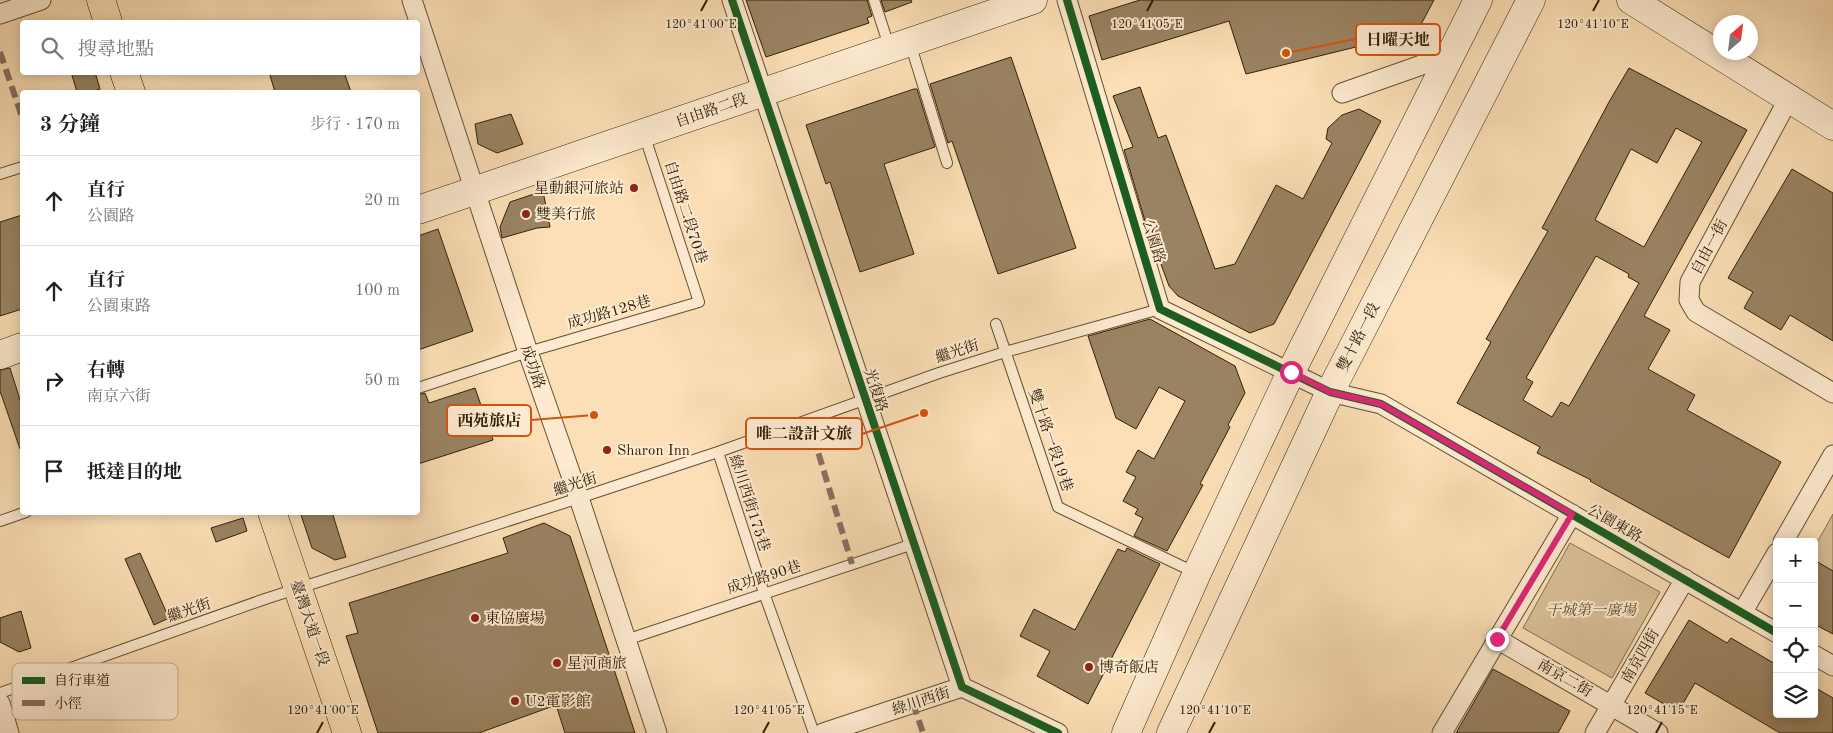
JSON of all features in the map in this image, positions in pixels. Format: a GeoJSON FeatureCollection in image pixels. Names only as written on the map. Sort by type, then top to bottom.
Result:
{"type":"FeatureCollection","features":[{"type":"Feature","properties":{"kind":"main road"},"geometry":{"type":"LineString","coordinates":[[100,0],[107,20]]}},
{"type":"Feature","properties":{"kind":"main road","name":"自由路二段"},"geometry":{"type":"LineString","coordinates":[[420,209],[1032,0]]}},
{"type":"Feature","properties":{"kind":"main road"},"geometry":{"type":"LineString","coordinates":[[1126,733],[1197,573],[1291,372],[1478,0]]}},
{"type":"Feature","properties":{"kind":"main road","name":"雙十路一段"},"geometry":{"type":"LineString","coordinates":[[1171,733],[1330,392],[1531,0]]}},
{"type":"Feature","properties":{"kind":"main road"},"geometry":{"type":"LineString","coordinates":[[1631,0],[1833,126]]}},
{"type":"Feature","properties":{"kind":"main road"},"geometry":{"type":"LineString","coordinates":[[125,75],[130,90]]}},
{"type":"Feature","properties":{"kind":"main road"},"geometry":{"type":"LineString","coordinates":[[0,355],[20,348]]}},
{"type":"Feature","properties":{"kind":"main road","name":"臺灣大道一段"},"geometry":{"type":"LineString","coordinates":[[273,515],[346,733]]}},
{"type":"Feature","properties":{"kind":"street"},"geometry":{"type":"LineString","coordinates":[[0,14],[41,0]]}},
{"type":"Feature","properties":{"kind":"street","name":"成功路"},"geometry":{"type":"LineString","coordinates":[[412,0],[419,20]]}},
{"type":"Feature","properties":{"kind":"street","name":"光復路"},"geometry":{"type":"LineString","coordinates":[[732,0],[962,687]]}},
{"type":"Feature","properties":{"kind":"street","name":"公園路"},"geometry":{"type":"LineString","coordinates":[[1067,0],[1160,309]]}},
{"type":"Feature","properties":{"kind":"street","name":"成功路"},"geometry":{"type":"LineString","coordinates":[[420,24],[528,352],[657,733]]}},
{"type":"Feature","properties":{"kind":"street"},"geometry":{"type":"LineString","coordinates":[[1342,92],[1450,55]]}},
{"type":"Feature","properties":{"kind":"street","name":"自由一街"},"geometry":{"type":"LineString","coordinates":[[1789,98],[1690,282],[1689,300],[1696,312],[1833,393]]}},
{"type":"Feature","properties":{"kind":"street"},"geometry":{"type":"LineString","coordinates":[[1160,309],[1330,392]]}},
{"type":"Feature","properties":{"kind":"street","name":"公園東路"},"geometry":{"type":"LineString","coordinates":[[1330,392],[1381,404],[1773,631]]}},
{"type":"Feature","properties":{"kind":"street"},"geometry":{"type":"LineString","coordinates":[[1785,538],[1833,455]]}},
{"type":"Feature","properties":{"kind":"street"},"geometry":{"type":"LineString","coordinates":[[1442,733],[1572,514]]}},
{"type":"Feature","properties":{"kind":"street"},"geometry":{"type":"LineString","coordinates":[[1742,613],[1773,560]]}},
{"type":"Feature","properties":{"kind":"street","name":"南京四街"},"geometry":{"type":"LineString","coordinates":[[1595,733],[1685,579]]}},
{"type":"Feature","properties":{"kind":"street","name":"南京二街"},"geometry":{"type":"LineString","coordinates":[[1497,639],[1658,733]]}},
{"type":"Feature","properties":{"kind":"street"},"geometry":{"type":"LineString","coordinates":[[1818,657],[1833,666]]}},
{"type":"Feature","properties":{"kind":"street"},"geometry":{"type":"LineString","coordinates":[[962,687],[1058,733]]}},
{"type":"Feature","properties":{"kind":"street","name":"綠川西街"},"geometry":{"type":"LineString","coordinates":[[822,733],[962,687]]}},
{"type":"Feature","properties":{"kind":"street"},"geometry":{"type":"LineString","coordinates":[[0,703],[9,733]]}},
{"type":"Feature","properties":{"kind":"lane"},"geometry":{"type":"LineString","coordinates":[[874,0],[900,45],[947,163]]}},
{"type":"Feature","properties":{"kind":"lane","name":"自由路二段70巷"},"geometry":{"type":"LineString","coordinates":[[644,133],[699,302]]}},
{"type":"Feature","properties":{"kind":"lane"},"geometry":{"type":"LineString","coordinates":[[0,174],[20,168]]}},
{"type":"Feature","properties":{"kind":"lane","name":"成功路128巷"},"geometry":{"type":"LineString","coordinates":[[420,387],[528,352],[699,302]]}},
{"type":"Feature","properties":{"kind":"lane","name":"繼光街"},"geometry":{"type":"LineString","coordinates":[[83,663],[265,599],[718,452],[939,373],[1005,352],[1160,309]]}},
{"type":"Feature","properties":{"kind":"lane","name":"雙十路一段19巷"},"geometry":{"type":"LineString","coordinates":[[996,324],[1058,506],[1197,573]]}},
{"type":"Feature","properties":{"kind":"lane","name":"綠川西街175巷"},"geometry":{"type":"LineString","coordinates":[[718,452],[764,593],[814,733]]}},
{"type":"Feature","properties":{"kind":"lane"},"geometry":{"type":"LineString","coordinates":[[0,521],[20,514]]}},
{"type":"Feature","properties":{"kind":"lane","name":"成功路90巷"},"geometry":{"type":"LineString","coordinates":[[626,640],[913,544]]}},
{"type":"Feature","properties":{"kind":"lane","name":"繼光街"},"geometry":{"type":"LineString","coordinates":[[0,692],[12,688]]}},
{"type":"Feature","properties":{"kind":"green space"},"geometry":{"type":"Polygon","coordinates":[[[1833,514],[1833,576],[1818,568],[1818,541],[1833,514]]]}},
{"type":"Feature","properties":{"kind":"green space","name":"干城第一廣場"},"geometry":{"type":"Polygon","coordinates":[[[1570,543],[1660,592],[1612,678],[1523,628],[1570,543]]]}},
{"type":"Feature","properties":{"kind":"building"},"geometry":{"type":"Polygon","coordinates":[[[746,0],[867,0],[872,16],[867,18],[869,23],[766,57],[746,0]]]}},
{"type":"Feature","properties":{"kind":"building"},"geometry":{"type":"Polygon","coordinates":[[[881,0],[911,0],[912,2],[885,12],[881,0]]]}},
{"type":"Feature","properties":{"kind":"building"},"geometry":{"type":"Polygon","coordinates":[[[1140,0],[1434,0],[1417,32],[1246,74],[1229,21],[1102,60],[1089,16],[1140,0]]]}},
{"type":"Feature","properties":{"kind":"building"},"geometry":{"type":"Polygon","coordinates":[[[1011,57],[1076,248],[998,274],[952,141],[948,143],[930,84],[1011,57]]]}},
{"type":"Feature","properties":{"kind":"building"},"geometry":{"type":"Polygon","coordinates":[[[1629,68],[1747,130],[1644,316],[1670,330],[1648,369],[1695,395],[1687,410],[1781,462],[1729,558],[1591,480],[1537,453],[1540,447],[1457,403],[1491,342],[1486,339],[1548,231],[1542,228],[1629,68]],[[1676,128],[1657,163],[1631,149],[1595,220],[1644,247],[1702,142],[1676,128]],[[1596,256],[1526,378],[1533,382],[1523,400],[1552,417],[1561,402],[1569,406],[1639,283],[1628,277],[1629,274],[1596,256]]]}},
{"type":"Feature","properties":{"kind":"building"},"geometry":{"type":"Polygon","coordinates":[[[72,75],[96,75],[100,89],[76,90],[72,75]]]}},
{"type":"Feature","properties":{"kind":"building"},"geometry":{"type":"Polygon","coordinates":[[[270,75],[345,75],[350,90],[274,90],[270,75]]]}},
{"type":"Feature","properties":{"kind":"building"},"geometry":{"type":"Polygon","coordinates":[[[1140,87],[1158,138],[1166,135],[1215,269],[1235,264],[1276,185],[1303,199],[1332,143],[1326,139],[1328,128],[1342,115],[1359,109],[1381,121],[1274,324],[1250,333],[1178,296],[1169,286],[1145,221],[1124,150],[1133,147],[1113,96],[1140,87]]]}},
{"type":"Feature","properties":{"kind":"building"},"geometry":{"type":"Polygon","coordinates":[[[917,89],[935,147],[884,164],[914,254],[860,272],[830,182],[826,184],[806,125],[917,89]]]}},
{"type":"Feature","properties":{"kind":"building"},"geometry":{"type":"Polygon","coordinates":[[[511,114],[523,144],[497,153],[478,144],[475,124],[511,114]]]}},
{"type":"Feature","properties":{"kind":"building"},"geometry":{"type":"Polygon","coordinates":[[[1792,169],[1833,193],[1833,341],[1790,315],[1781,330],[1744,308],[1753,292],[1728,278],[1792,169]]]}},
{"type":"Feature","properties":{"kind":"building","name":"雙美行旅"},"geometry":{"type":"Polygon","coordinates":[[[543,191],[550,227],[537,228],[502,238],[500,227],[510,202],[543,191]]]}},
{"type":"Feature","properties":{"kind":"building"},"geometry":{"type":"Polygon","coordinates":[[[20,216],[20,310],[0,316],[0,222],[20,216]]]}},
{"type":"Feature","properties":{"kind":"building"},"geometry":{"type":"Polygon","coordinates":[[[438,229],[473,331],[420,349],[420,235],[438,229]]]}},
{"type":"Feature","properties":{"kind":"building"},"geometry":{"type":"Polygon","coordinates":[[[1150,319],[1235,366],[1245,393],[1228,425],[1230,427],[1200,484],[1203,485],[1167,551],[1134,536],[1143,518],[1135,514],[1138,509],[1123,501],[1136,477],[1126,472],[1138,450],[1154,459],[1185,401],[1159,387],[1136,429],[1116,418],[1088,336],[1150,319]]]}},
{"type":"Feature","properties":{"kind":"building"},"geometry":{"type":"Polygon","coordinates":[[[10,368],[20,400],[20,449],[0,391],[0,370],[10,368]]]}},
{"type":"Feature","properties":{"kind":"building"},"geometry":{"type":"Polygon","coordinates":[[[475,388],[493,440],[420,463],[420,394],[425,393],[429,403],[475,388]]]}},
{"type":"Feature","properties":{"kind":"building"},"geometry":{"type":"Polygon","coordinates":[[[301,515],[333,515],[346,557],[335,560],[312,548],[301,515]]]}},
{"type":"Feature","properties":{"kind":"building"},"geometry":{"type":"Polygon","coordinates":[[[243,518],[247,531],[216,542],[211,528],[243,518]]]}},
{"type":"Feature","properties":{"kind":"building","name":"東協廣場"},"geometry":{"type":"Polygon","coordinates":[[[544,523],[570,536],[635,733],[565,733],[556,705],[479,733],[378,733],[346,636],[358,633],[349,603],[508,553],[503,538],[544,523]]]}},
{"type":"Feature","properties":{"kind":"building"},"geometry":{"type":"Polygon","coordinates":[[[1127,548],[1160,564],[1088,704],[1037,676],[1050,651],[1020,636],[1034,609],[1075,630],[1118,549],[1125,552],[1127,548]]]}},
{"type":"Feature","properties":{"kind":"building"},"geometry":{"type":"Polygon","coordinates":[[[140,553],[169,618],[154,625],[125,559],[140,553]]]}},
{"type":"Feature","properties":{"kind":"building"},"geometry":{"type":"Polygon","coordinates":[[[1818,562],[1833,571],[1833,634],[1818,626],[1818,562]]]}},
{"type":"Feature","properties":{"kind":"building"},"geometry":{"type":"Polygon","coordinates":[[[21,611],[31,648],[19,652],[0,642],[0,618],[21,611]]]}},
{"type":"Feature","properties":{"kind":"building"},"geometry":{"type":"Polygon","coordinates":[[[1689,620],[1727,643],[1731,638],[1773,663],[1773,718],[1818,718],[1818,689],[1833,698],[1833,733],[1780,733],[1695,683],[1678,712],[1645,693],[1689,620]]]}},
{"type":"Feature","properties":{"kind":"building"},"geometry":{"type":"Polygon","coordinates":[[[1493,669],[1570,711],[1558,733],[1456,733],[1493,669]]]}},
{"type":"Feature","properties":{"kind":"marked path"},"geometry":{"type":"LineString","coordinates":[[0,52],[20,111]]}},
{"type":"Feature","properties":{"kind":"marked path"},"geometry":{"type":"LineString","coordinates":[[808,419],[852,564]]}},
{"type":"Feature","properties":{"kind":"marked path"},"geometry":{"type":"LineString","coordinates":[[913,703],[923,733]]}},
{"type":"Feature","properties":{"kind":"cycle path"},"geometry":{"type":"LineString","coordinates":[[732,0],[962,687],[1058,733]]}},
{"type":"Feature","properties":{"kind":"cycle path"},"geometry":{"type":"LineString","coordinates":[[1067,0],[1160,309],[1330,392],[1381,404],[1773,631]]}},
{"type":"Feature","properties":{"kind":"place","name":"日曜天地"},"geometry":{"type":"Point","coordinates":[1286,53]}},
{"type":"Feature","properties":{"kind":"place","name":"星動銀河旅站"},"geometry":{"type":"Point","coordinates":[634,188]}},
{"type":"Feature","properties":{"kind":"place","name":"雙美行旅"},"geometry":{"type":"Point","coordinates":[526,214]}},
{"type":"Feature","properties":{"kind":"place","name":"唯二設計文旅"},"geometry":{"type":"Point","coordinates":[924,413]}},
{"type":"Feature","properties":{"kind":"place","name":"西苑旅店"},"geometry":{"type":"Point","coordinates":[594,415]}},
{"type":"Feature","properties":{"kind":"place","name":"Sharon Inn"},"geometry":{"type":"Point","coordinates":[607,450]}},
{"type":"Feature","properties":{"kind":"place","name":"東協廣場"},"geometry":{"type":"Point","coordinates":[475,618]}},
{"type":"Feature","properties":{"kind":"place","name":"星河商旅"},"geometry":{"type":"Point","coordinates":[557,663]}},
{"type":"Feature","properties":{"kind":"place","name":"博奇飯店"},"geometry":{"type":"Point","coordinates":[1089,667]}},
{"type":"Feature","properties":{"kind":"place","name":"U2電影館"},"geometry":{"type":"Point","coordinates":[515,701]}},
{"type":"Feature","properties":{"kind":"route"},"geometry":{"type":"LineString","coordinates":[[1291,372],[1330,392],[1381,404],[1572,514],[1497,639]]}}]}
